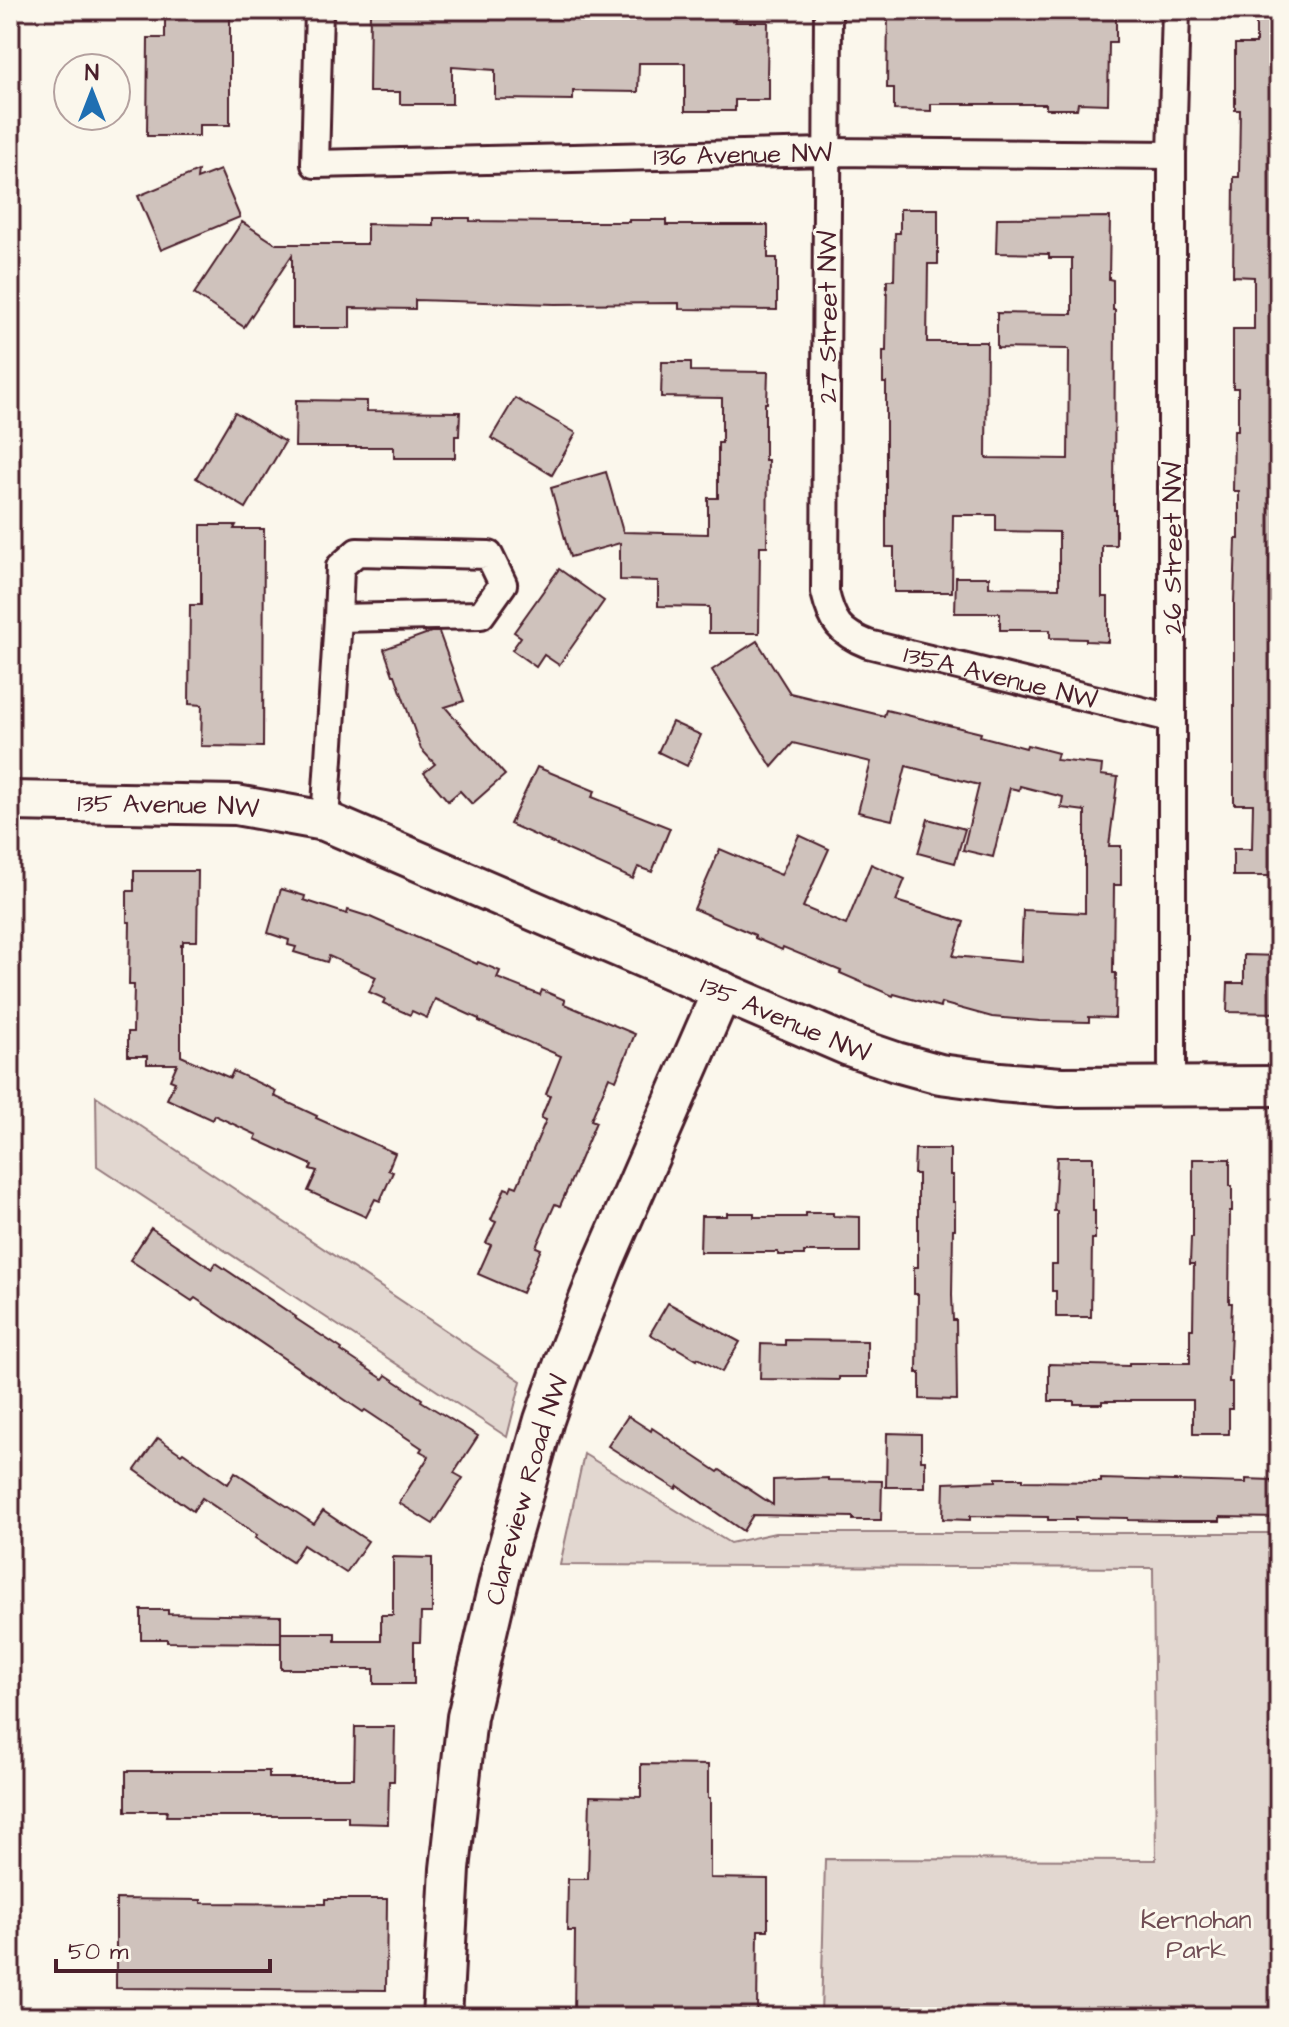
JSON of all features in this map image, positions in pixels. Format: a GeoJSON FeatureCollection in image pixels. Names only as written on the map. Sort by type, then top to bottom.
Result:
{"type":"FeatureCollection","features":[{"type":"Feature","properties":{"kind":"street","name":"136 Avenue NW"},"geometry":{"type":"LineString","coordinates":[[319,10],[315,164],[828,152],[1172,155]]}},
{"type":"Feature","properties":{"kind":"street","name":"27 Street NW"},"geometry":{"type":"LineString","coordinates":[[828,10],[825,592],[836,622]]}},
{"type":"Feature","properties":{"kind":"street","name":"26 Street NW"},"geometry":{"type":"LineString","coordinates":[[1172,1086],[1172,155],[1176,10]]}},
{"type":"Feature","properties":{"kind":"street"},"geometry":{"type":"LineString","coordinates":[[325,821],[340,567],[357,552],[489,555],[503,584],[481,615],[338,618]]}},
{"type":"Feature","properties":{"kind":"street","name":"135A Avenue NW"},"geometry":{"type":"LineString","coordinates":[[836,622],[850,637],[868,644],[1171,718]]}},
{"type":"Feature","properties":{"kind":"street","name":"135 Avenue NW"},"geometry":{"type":"LineString","coordinates":[[10,801],[236,805],[325,821],[849,1046],[940,1074],[1061,1087],[1279,1086]]}},
{"type":"Feature","properties":{"kind":"street","name":"Clareview Road NW"},"geometry":{"type":"LineString","coordinates":[[442,2017],[450,1869],[467,1717],[503,1564],[544,1420],[564,1363],[621,1221],[722,991]]}},
{"type":"Feature","properties":{"kind":"green space"},"geometry":{"type":"Polygon","coordinates":[[[96,1096],[521,1381],[507,1437],[97,1166],[96,1096]]]}},
{"type":"Feature","properties":{"kind":"green space","name":"Kernohan Park"},"geometry":{"type":"Polygon","coordinates":[[[584,1454],[730,1543],[775,1533],[1279,1533],[1279,2017],[821,2017],[825,1859],[1156,1860],[1153,1568],[560,1565],[584,1454]]]}},
{"type":"Feature","properties":{"kind":"building"},"geometry":{"type":"Polygon","coordinates":[[[165,10],[230,10],[230,125],[199,125],[199,136],[147,136],[148,38],[165,38],[165,10]]]}},
{"type":"Feature","properties":{"kind":"building"},"geometry":{"type":"Polygon","coordinates":[[[370,10],[452,10],[451,18],[592,19],[592,11],[735,12],[735,22],[768,22],[769,100],[735,100],[735,111],[685,111],[685,63],[639,63],[638,92],[573,91],[573,100],[495,99],[495,70],[452,67],[452,104],[400,104],[400,92],[369,92],[370,10]]]}},
{"type":"Feature","properties":{"kind":"building"},"geometry":{"type":"Polygon","coordinates":[[[944,10],[944,16],[996,17],[997,13],[1068,14],[1068,10],[1116,10],[1116,42],[1109,42],[1108,104],[1078,103],[1077,109],[1046,109],[1046,104],[931,104],[931,111],[894,110],[894,88],[887,88],[888,12],[944,10]]]}},
{"type":"Feature","properties":{"kind":"building"},"geometry":{"type":"Polygon","coordinates":[[[1256,13],[1279,13],[1279,596],[1274,596],[1274,675],[1278,675],[1279,876],[1233,876],[1233,849],[1252,849],[1253,804],[1234,804],[1234,603],[1239,491],[1233,491],[1238,388],[1233,388],[1233,329],[1254,329],[1254,277],[1233,276],[1234,177],[1239,177],[1240,110],[1235,110],[1235,44],[1256,44],[1256,13]]]}},
{"type":"Feature","properties":{"kind":"building"},"geometry":{"type":"Polygon","coordinates":[[[220,170],[240,217],[161,250],[138,196],[198,171],[197,179],[220,170]]]}},
{"type":"Feature","properties":{"kind":"building"},"geometry":{"type":"Polygon","coordinates":[[[900,209],[938,209],[938,264],[928,264],[927,342],[987,342],[986,458],[1068,459],[1069,349],[997,348],[997,313],[1072,314],[1072,258],[1049,258],[1049,254],[996,253],[997,218],[1110,217],[1109,279],[1113,280],[1115,310],[1116,545],[1102,545],[1102,597],[1108,597],[1108,642],[1050,638],[1050,630],[1000,630],[1000,613],[955,613],[956,577],[989,577],[989,587],[1059,588],[1059,532],[996,531],[996,515],[953,515],[952,592],[894,592],[894,547],[886,547],[886,383],[883,383],[883,351],[886,351],[887,280],[894,280],[895,233],[900,233],[900,209]]]}},
{"type":"Feature","properties":{"kind":"building"},"geometry":{"type":"Polygon","coordinates":[[[433,218],[564,222],[666,220],[666,225],[768,225],[768,258],[777,258],[777,310],[679,309],[679,303],[555,304],[415,300],[415,309],[350,308],[350,328],[292,328],[292,255],[244,327],[194,294],[242,222],[276,244],[367,244],[367,224],[433,225],[433,218]]]}},
{"type":"Feature","properties":{"kind":"building"},"geometry":{"type":"Polygon","coordinates":[[[662,362],[691,362],[691,371],[768,372],[765,403],[767,546],[760,546],[759,633],[709,633],[709,607],[658,606],[658,581],[620,580],[620,543],[570,557],[551,488],[606,472],[623,532],[708,534],[708,498],[718,498],[722,398],[661,397],[662,362]]]}},
{"type":"Feature","properties":{"kind":"building"},"geometry":{"type":"Polygon","coordinates":[[[515,398],[576,433],[552,475],[491,438],[515,398]]]}},
{"type":"Feature","properties":{"kind":"building"},"geometry":{"type":"Polygon","coordinates":[[[296,400],[367,401],[367,411],[460,412],[455,458],[394,458],[394,447],[295,447],[296,400]]]}},
{"type":"Feature","properties":{"kind":"building"},"geometry":{"type":"Polygon","coordinates":[[[235,412],[285,442],[246,508],[196,478],[235,412]]]}},
{"type":"Feature","properties":{"kind":"building"},"geometry":{"type":"Polygon","coordinates":[[[201,525],[264,529],[263,747],[201,746],[202,705],[189,704],[190,605],[201,605],[201,525]]]}},
{"type":"Feature","properties":{"kind":"building"},"geometry":{"type":"Polygon","coordinates":[[[559,569],[604,601],[559,665],[544,655],[536,667],[512,650],[521,637],[514,632],[559,569]]]}},
{"type":"Feature","properties":{"kind":"building"},"geometry":{"type":"Polygon","coordinates":[[[439,632],[464,701],[445,707],[505,775],[472,804],[460,791],[448,801],[424,773],[435,764],[421,749],[384,649],[439,632]]]}},
{"type":"Feature","properties":{"kind":"building"},"geometry":{"type":"Polygon","coordinates":[[[757,641],[790,693],[884,716],[886,710],[981,733],[980,736],[1026,748],[1027,745],[1058,753],[1056,760],[1102,765],[1101,775],[1118,777],[1109,846],[1121,846],[1121,885],[1114,885],[1115,1018],[1089,1017],[1089,1022],[992,1017],[941,1003],[940,1007],[893,996],[694,909],[720,849],[781,875],[799,835],[829,849],[803,907],[846,925],[871,864],[905,879],[896,901],[964,922],[953,956],[1021,962],[1023,910],[1085,913],[1085,811],[1061,808],[1063,797],[1020,786],[1019,790],[1010,788],[993,857],[963,850],[979,785],[906,766],[892,820],[858,812],[871,762],[793,743],[772,767],[712,670],[757,641]]]}},
{"type":"Feature","properties":{"kind":"building"},"geometry":{"type":"Polygon","coordinates":[[[672,722],[701,735],[687,766],[658,752],[672,722]]]}},
{"type":"Feature","properties":{"kind":"building"},"geometry":{"type":"Polygon","coordinates":[[[537,767],[595,791],[592,797],[670,828],[652,872],[638,867],[633,879],[510,824],[537,767]]]}},
{"type":"Feature","properties":{"kind":"building"},"geometry":{"type":"Polygon","coordinates":[[[928,819],[965,829],[955,863],[918,853],[928,819]]]}},
{"type":"Feature","properties":{"kind":"building"},"geometry":{"type":"Polygon","coordinates":[[[134,871],[198,871],[197,941],[183,941],[181,945],[181,1056],[230,1078],[233,1071],[276,1091],[274,1096],[316,1118],[395,1153],[388,1170],[393,1172],[380,1201],[375,1199],[366,1217],[308,1191],[317,1171],[310,1169],[312,1165],[255,1139],[257,1135],[214,1115],[212,1120],[167,1099],[175,1082],[170,1080],[177,1064],[147,1064],[147,1056],[128,1056],[128,1032],[133,1032],[134,985],[129,985],[127,891],[134,891],[134,871]]]}},
{"type":"Feature","properties":{"kind":"building"},"geometry":{"type":"Polygon","coordinates":[[[281,889],[347,914],[348,910],[370,917],[500,971],[497,978],[540,995],[542,990],[565,1000],[564,1004],[635,1034],[616,1080],[609,1077],[591,1120],[596,1122],[560,1206],[555,1204],[536,1247],[541,1249],[522,1293],[478,1274],[491,1245],[486,1243],[496,1222],[491,1220],[505,1188],[510,1190],[512,1185],[517,1187],[546,1120],[541,1118],[550,1096],[546,1094],[561,1056],[435,999],[427,1018],[412,1011],[410,1015],[383,1003],[385,999],[369,992],[376,977],[329,956],[327,962],[294,952],[296,947],[288,945],[289,940],[268,933],[281,889]]]}},
{"type":"Feature","properties":{"kind":"building"},"geometry":{"type":"Polygon","coordinates":[[[1244,955],[1279,956],[1279,1013],[1227,1012],[1228,983],[1244,983],[1244,955]]]}},
{"type":"Feature","properties":{"kind":"building"},"geometry":{"type":"Polygon","coordinates":[[[915,1149],[950,1149],[950,1175],[953,1175],[955,1202],[952,1295],[953,1320],[956,1320],[957,1400],[920,1399],[920,1373],[917,1373],[918,1294],[914,1294],[914,1267],[918,1267],[915,1149]]]}},
{"type":"Feature","properties":{"kind":"building"},"geometry":{"type":"Polygon","coordinates":[[[1057,1157],[1093,1157],[1095,1239],[1092,1239],[1091,1317],[1056,1317],[1052,1264],[1057,1264],[1057,1211],[1054,1211],[1057,1157]]]}},
{"type":"Feature","properties":{"kind":"building"},"geometry":{"type":"Polygon","coordinates":[[[1193,1159],[1230,1159],[1229,1303],[1232,1303],[1229,1382],[1232,1382],[1232,1409],[1229,1409],[1229,1434],[1193,1434],[1193,1400],[1102,1401],[1102,1404],[1049,1401],[1049,1364],[1129,1366],[1129,1363],[1190,1363],[1194,1264],[1190,1264],[1193,1159]]]}},
{"type":"Feature","properties":{"kind":"building"},"geometry":{"type":"Polygon","coordinates":[[[727,1213],[754,1213],[754,1217],[806,1217],[806,1213],[833,1213],[833,1216],[860,1217],[860,1252],[778,1255],[778,1252],[700,1252],[701,1216],[727,1216],[727,1213]]]}},
{"type":"Feature","properties":{"kind":"building"},"geometry":{"type":"Polygon","coordinates":[[[151,1228],[212,1269],[216,1263],[383,1379],[386,1375],[478,1436],[454,1473],[463,1478],[433,1524],[399,1503],[429,1456],[420,1451],[422,1448],[365,1410],[363,1412],[195,1298],[192,1301],[130,1260],[151,1228]]]}},
{"type":"Feature","properties":{"kind":"building"},"geometry":{"type":"Polygon","coordinates":[[[668,1303],[740,1342],[722,1372],[650,1334],[668,1303]]]}},
{"type":"Feature","properties":{"kind":"building"},"geometry":{"type":"Polygon","coordinates":[[[785,1340],[867,1341],[867,1377],[839,1377],[839,1380],[760,1379],[761,1344],[785,1345],[785,1340]]]}},
{"type":"Feature","properties":{"kind":"building"},"geometry":{"type":"Polygon","coordinates":[[[628,1416],[773,1505],[773,1480],[828,1478],[882,1481],[881,1520],[753,1515],[743,1531],[678,1486],[676,1489],[608,1446],[628,1416]]]}},
{"type":"Feature","properties":{"kind":"building"},"geometry":{"type":"Polygon","coordinates":[[[887,1433],[921,1434],[925,1487],[886,1487],[887,1433]]]}},
{"type":"Feature","properties":{"kind":"building"},"geometry":{"type":"Polygon","coordinates":[[[158,1438],[228,1484],[235,1472],[314,1524],[323,1511],[368,1541],[346,1573],[303,1545],[292,1562],[202,1498],[193,1511],[135,1470],[158,1438]]]}},
{"type":"Feature","properties":{"kind":"building"},"geometry":{"type":"Polygon","coordinates":[[[996,1478],[1101,1482],[1101,1479],[1246,1483],[1246,1479],[1272,1480],[1272,1483],[1279,1483],[1279,1518],[1220,1517],[1220,1521],[1172,1521],[970,1516],[970,1520],[943,1519],[944,1483],[996,1481],[996,1478]]]}},
{"type":"Feature","properties":{"kind":"building"},"geometry":{"type":"Polygon","coordinates":[[[393,1557],[432,1558],[432,1613],[421,1613],[420,1642],[414,1642],[414,1684],[374,1684],[374,1669],[281,1669],[281,1633],[335,1633],[335,1641],[381,1641],[381,1615],[393,1615],[393,1557]]]}},
{"type":"Feature","properties":{"kind":"building"},"geometry":{"type":"Polygon","coordinates":[[[141,1610],[168,1610],[168,1614],[281,1616],[281,1643],[141,1639],[141,1610]]]}},
{"type":"Feature","properties":{"kind":"building"},"geometry":{"type":"Polygon","coordinates":[[[355,1727],[395,1727],[394,1781],[389,1781],[388,1824],[348,1823],[348,1816],[166,1816],[167,1811],[126,1811],[126,1771],[269,1771],[269,1778],[354,1778],[355,1727]]]}},
{"type":"Feature","properties":{"kind":"building"},"geometry":{"type":"Polygon","coordinates":[[[641,1764],[708,1765],[710,1878],[768,1879],[768,1930],[758,1930],[757,2012],[698,2012],[698,2017],[574,2017],[575,1931],[567,1931],[568,1879],[588,1879],[590,1796],[641,1797],[641,1764]]]}},
{"type":"Feature","properties":{"kind":"building"},"geometry":{"type":"Polygon","coordinates":[[[116,1899],[325,1904],[325,1899],[387,1899],[386,1990],[116,1988],[116,1899]]]}}]}
